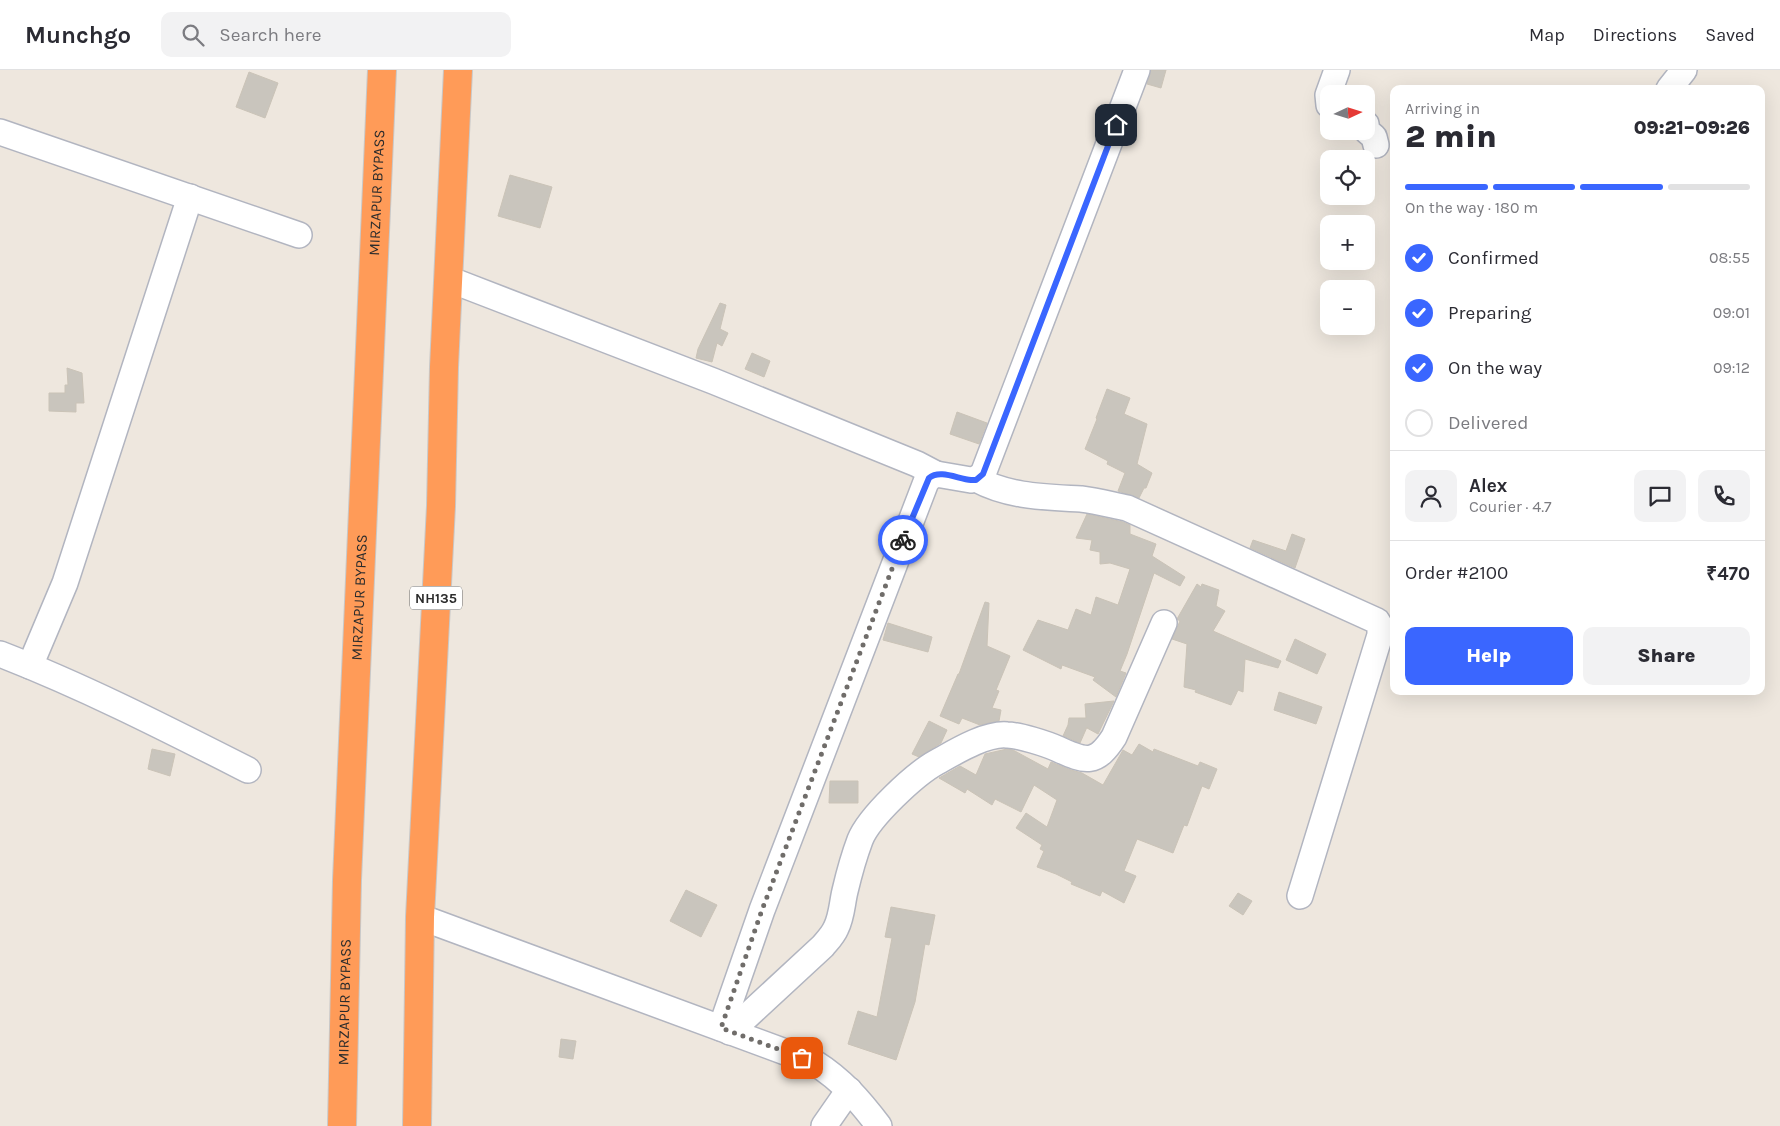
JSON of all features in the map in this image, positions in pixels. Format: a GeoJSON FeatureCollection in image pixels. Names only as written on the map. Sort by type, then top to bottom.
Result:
{"type":"FeatureCollection","features":[{"type":"Feature","properties":{"kind":"highway","name":"MIRZAPUR BYPASS"},"geometry":{"type":"LineString","coordinates":[[342,1126],[348,860],[382,70]]}},
{"type":"Feature","properties":{"kind":"highway","name":"NH135"},"geometry":{"type":"LineString","coordinates":[[417,1126],[420,917],[441,506],[444,367],[458,70]]}},
{"type":"Feature","properties":{"kind":"street"},"geometry":{"type":"LineString","coordinates":[[976,480],[983,474],[1137,70]]}},
{"type":"Feature","properties":{"kind":"street"},"geometry":{"type":"LineString","coordinates":[[1332,85],[1337,70]]}},
{"type":"Feature","properties":{"kind":"street"},"geometry":{"type":"LineString","coordinates":[[1672,85],[1684,70]]}},
{"type":"Feature","properties":{"kind":"street"},"geometry":{"type":"LineString","coordinates":[[0,132],[299,235]]}},
{"type":"Feature","properties":{"kind":"street"},"geometry":{"type":"LineString","coordinates":[[30,666],[65,583],[190,197]]}},
{"type":"Feature","properties":{"kind":"street"},"geometry":{"type":"LineString","coordinates":[[456,282],[804,417],[917,464],[936,474],[964,480],[976,480],[988,486],[1012,492],[1050,498],[1092,501],[1127,508],[1377,621],[1380,626],[1380,635],[1300,896]]}},
{"type":"Feature","properties":{"kind":"street"},"geometry":{"type":"LineString","coordinates":[[726,1030],[762,910],[926,482],[932,475],[936,474]]}},
{"type":"Feature","properties":{"kind":"street"},"geometry":{"type":"LineString","coordinates":[[726,1030],[823,946],[831,936],[840,919],[845,891],[860,840],[866,830],[900,790],[916,775],[935,763],[981,740],[999,735],[1020,737],[1056,748],[1083,760],[1095,757],[1106,750],[1114,737],[1164,623]]}},
{"type":"Feature","properties":{"kind":"street"},"geometry":{"type":"LineString","coordinates":[[0,654],[152,721],[248,770]]}},
{"type":"Feature","properties":{"kind":"street"},"geometry":{"type":"LineString","coordinates":[[420,917],[815,1063],[830,1072],[849,1090],[879,1126]]}},
{"type":"Feature","properties":{"kind":"street"},"geometry":{"type":"LineString","coordinates":[[824,1126],[849,1090]]}},
{"type":"Feature","properties":{"kind":"building"},"geometry":{"type":"Polygon","coordinates":[[[1151,70],[1166,70],[1161,88],[1147,84],[1151,70]]]}},
{"type":"Feature","properties":{"kind":"building"},"geometry":{"type":"Polygon","coordinates":[[[249,72],[278,83],[265,118],[236,107],[249,72]]]}},
{"type":"Feature","properties":{"kind":"building"},"geometry":{"type":"Polygon","coordinates":[[[510,175],[552,187],[540,228],[498,216],[510,175]]]}},
{"type":"Feature","properties":{"kind":"building"},"geometry":{"type":"Polygon","coordinates":[[[720,303],[726,305],[720,329],[728,333],[722,346],[717,343],[712,362],[696,358],[698,349],[720,303]]]}},
{"type":"Feature","properties":{"kind":"building"},"geometry":{"type":"Polygon","coordinates":[[[752,353],[770,361],[764,377],[745,369],[752,353]]]}},
{"type":"Feature","properties":{"kind":"building"},"geometry":{"type":"Polygon","coordinates":[[[67,368],[82,373],[84,403],[76,403],[76,412],[49,411],[49,393],[65,393],[65,385],[68,385],[67,368]]]}},
{"type":"Feature","properties":{"kind":"building"},"geometry":{"type":"Polygon","coordinates":[[[1107,389],[1130,398],[1124,414],[1147,424],[1137,464],[1152,473],[1146,488],[1144,488],[1139,498],[1118,491],[1125,473],[1107,464],[1108,461],[1085,449],[1107,389]]]}},
{"type":"Feature","properties":{"kind":"building"},"geometry":{"type":"Polygon","coordinates":[[[957,412],[987,423],[979,444],[950,434],[957,412]]]}},
{"type":"Feature","properties":{"kind":"building"},"geometry":{"type":"Polygon","coordinates":[[[1087,514],[1130,525],[1130,534],[1156,544],[1152,556],[1185,577],[1180,586],[1154,573],[1120,671],[1126,673],[1116,697],[1093,680],[1095,677],[1062,665],[1061,669],[1023,650],[1038,620],[1068,630],[1076,609],[1091,615],[1096,597],[1118,605],[1130,569],[1110,563],[1100,564],[1100,552],[1090,550],[1092,540],[1076,538],[1087,514]]]}},
{"type":"Feature","properties":{"kind":"building"},"geometry":{"type":"Polygon","coordinates":[[[1292,534],[1305,539],[1295,568],[1250,548],[1253,540],[1286,551],[1292,534]]]}},
{"type":"Feature","properties":{"kind":"building"},"geometry":{"type":"Polygon","coordinates":[[[1197,584],[1201,587],[1202,584],[1219,590],[1216,606],[1225,611],[1213,631],[1281,661],[1278,668],[1245,659],[1243,692],[1238,690],[1231,705],[1184,687],[1187,644],[1172,639],[1180,621],[1177,619],[1197,584]]]}},
{"type":"Feature","properties":{"kind":"building"},"geometry":{"type":"Polygon","coordinates":[[[985,602],[989,603],[987,646],[1010,656],[996,690],[999,691],[992,708],[1001,710],[999,721],[980,725],[962,718],[959,724],[940,716],[959,674],[985,602]]]}},
{"type":"Feature","properties":{"kind":"building"},"geometry":{"type":"Polygon","coordinates":[[[888,623],[932,637],[928,652],[883,640],[888,623]]]}},
{"type":"Feature","properties":{"kind":"building"},"geometry":{"type":"Polygon","coordinates":[[[1295,639],[1326,654],[1317,674],[1286,660],[1295,639]]]}},
{"type":"Feature","properties":{"kind":"building"},"geometry":{"type":"Polygon","coordinates":[[[1279,692],[1322,707],[1316,724],[1274,710],[1279,692]]]}},
{"type":"Feature","properties":{"kind":"building"},"geometry":{"type":"Polygon","coordinates":[[[1114,701],[1098,734],[1087,727],[1080,743],[1063,736],[1069,718],[1086,718],[1085,704],[1114,701]]]}},
{"type":"Feature","properties":{"kind":"building"},"geometry":{"type":"Polygon","coordinates":[[[929,721],[947,730],[941,743],[919,757],[912,754],[929,721]]]}},
{"type":"Feature","properties":{"kind":"building"},"geometry":{"type":"Polygon","coordinates":[[[1139,744],[1153,752],[1154,749],[1198,766],[1200,762],[1217,769],[1209,789],[1202,786],[1187,826],[1184,825],[1173,853],[1137,839],[1124,871],[1136,876],[1124,903],[1102,891],[1100,896],[1071,884],[1072,882],[1037,867],[1044,851],[1040,849],[1042,845],[1016,828],[1026,813],[1047,827],[1057,800],[1034,785],[1021,812],[995,799],[992,805],[967,789],[965,793],[939,778],[960,766],[976,775],[985,754],[1007,749],[1013,750],[1048,769],[1051,762],[1082,773],[1103,785],[1123,750],[1132,755],[1139,744]]]}},
{"type":"Feature","properties":{"kind":"building"},"geometry":{"type":"Polygon","coordinates":[[[152,749],[175,754],[170,776],[148,769],[152,749]]]}},
{"type":"Feature","properties":{"kind":"building"},"geometry":{"type":"Polygon","coordinates":[[[830,781],[858,781],[858,803],[829,803],[830,781]]]}},
{"type":"Feature","properties":{"kind":"building"},"geometry":{"type":"Polygon","coordinates":[[[686,890],[717,905],[701,937],[670,921],[686,890]]]}},
{"type":"Feature","properties":{"kind":"building"},"geometry":{"type":"Polygon","coordinates":[[[1238,893],[1252,901],[1243,915],[1229,906],[1238,893]]]}},
{"type":"Feature","properties":{"kind":"building"},"geometry":{"type":"Polygon","coordinates":[[[891,907],[935,915],[929,945],[925,944],[915,1002],[896,1060],[848,1044],[858,1011],[877,1017],[892,938],[885,937],[891,907]]]}},
{"type":"Feature","properties":{"kind":"building"},"geometry":{"type":"Polygon","coordinates":[[[561,1039],[576,1041],[573,1059],[559,1057],[561,1039]]]}},
{"type":"Feature","properties":{"kind":"way so far"},"geometry":{"type":"LineString","coordinates":[[802,1058],[721,1028],[762,910],[903,540]]}},
{"type":"Feature","properties":{"kind":"route"},"geometry":{"type":"LineString","coordinates":[[903,540],[926,482],[932,475],[942,474],[964,480],[976,480],[983,474],[1116,125]]}}]}
